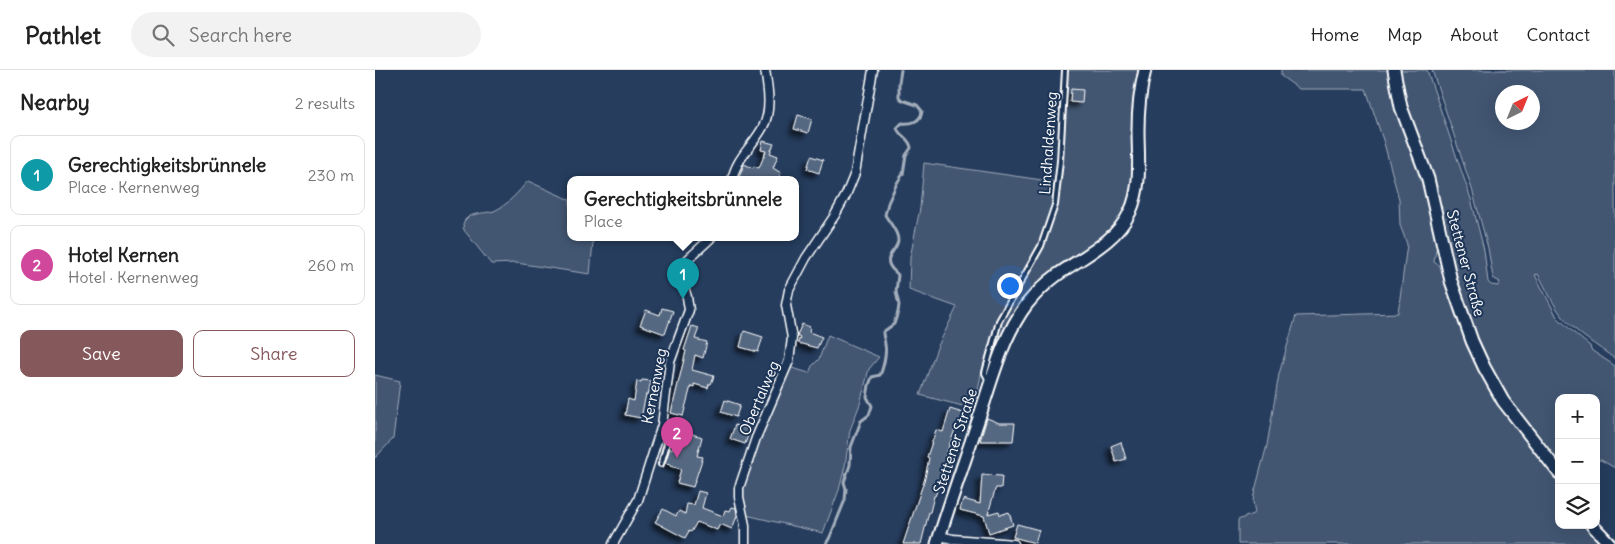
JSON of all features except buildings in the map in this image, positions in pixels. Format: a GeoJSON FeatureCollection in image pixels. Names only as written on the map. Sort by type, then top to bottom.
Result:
{"type":"FeatureCollection","features":[{"type":"Feature","properties":{"kind":"main road","name":"Stettener Straße"},"geometry":{"type":"LineString","coordinates":[[939,540],[990,382],[1021,312],[1055,276],[1108,240],[1127,217],[1134,200],[1138,182],[1139,115],[1145,70]]}},
{"type":"Feature","properties":{"kind":"main road","name":"Stettener Straße"},"geometry":{"type":"LineString","coordinates":[[1394,70],[1401,107],[1428,179],[1451,281],[1472,341],[1503,401],[1555,468]]}},
{"type":"Feature","properties":{"kind":"main road"},"geometry":{"type":"LineString","coordinates":[[1596,529],[1610,544]]}},
{"type":"Feature","properties":{"kind":"street"},"geometry":{"type":"LineString","coordinates":[[733,176],[741,158],[765,122],[769,97],[765,70]]}},
{"type":"Feature","properties":{"kind":"street","name":"Obertalweg"},"geometry":{"type":"LineString","coordinates":[[745,544],[746,530],[739,497],[740,484],[756,438],[789,361],[792,338],[786,298],[810,251],[831,222],[849,188],[856,169],[873,70]]}},
{"type":"Feature","properties":{"kind":"street","name":"Kernenweg"},"geometry":{"type":"LineString","coordinates":[[613,544],[638,500],[662,425],[672,358],[689,310],[681,277],[681,269],[686,261],[708,241]]}},
{"type":"Feature","properties":{"kind":"street"},"geometry":{"type":"LineString","coordinates":[[939,540],[1014,544]]}},
{"type":"Feature","properties":{"kind":"lane","name":"Lindhaldenweg"},"geometry":{"type":"LineString","coordinates":[[990,382],[985,371],[999,321],[1041,246],[1055,205],[1061,161],[1065,70]]}},
{"type":"Feature","properties":{"kind":"lane"},"geometry":{"type":"LineString","coordinates":[[661,464],[669,437],[666,428],[662,425]]}},
{"type":"Feature","properties":{"kind":"shaded area"},"geometry":{"type":"Polygon","coordinates":[[[1067,70],[1138,70],[1132,127],[1133,158],[1129,200],[1119,220],[1111,229],[1092,245],[1039,281],[1021,303],[1007,327],[990,367],[1003,318],[1044,245],[1056,208],[1062,165],[1067,70]]]}},
{"type":"Feature","properties":{"kind":"shaded area"},"geometry":{"type":"Polygon","coordinates":[[[1281,70],[1389,70],[1396,109],[1424,184],[1437,244],[1434,262],[1443,268],[1462,330],[1483,377],[1510,419],[1555,477],[1555,529],[1589,529],[1602,544],[1238,544],[1238,520],[1255,513],[1254,494],[1267,445],[1279,374],[1296,316],[1398,313],[1407,244],[1400,225],[1399,199],[1384,143],[1366,89],[1299,89],[1281,76],[1281,70]]]}},
{"type":"Feature","properties":{"kind":"shaded area"},"geometry":{"type":"Polygon","coordinates":[[[1400,70],[1427,70],[1471,199],[1484,250],[1488,282],[1491,285],[1498,286],[1500,282],[1493,278],[1488,248],[1472,189],[1432,70],[1615,70],[1615,359],[1581,334],[1563,317],[1538,274],[1535,275],[1557,317],[1590,346],[1591,350],[1615,366],[1615,468],[1600,460],[1600,394],[1555,394],[1555,458],[1508,398],[1477,336],[1457,279],[1434,178],[1408,109],[1400,70]]]}},
{"type":"Feature","properties":{"kind":"shaded area"},"geometry":{"type":"Polygon","coordinates":[[[924,163],[1056,182],[1053,203],[1039,245],[997,320],[982,370],[974,409],[920,395],[937,348],[957,307],[909,290],[910,258],[920,208],[924,163]]]}},
{"type":"Feature","properties":{"kind":"shaded area"},"geometry":{"type":"Polygon","coordinates":[[[528,181],[567,199],[567,241],[592,241],[590,274],[516,263],[491,264],[464,230],[463,224],[471,215],[494,211],[513,198],[528,181]]]}},
{"type":"Feature","properties":{"kind":"shaded area"},"geometry":{"type":"Polygon","coordinates":[[[828,335],[879,357],[869,369],[860,404],[850,430],[845,466],[839,490],[823,533],[746,515],[741,493],[754,452],[789,367],[809,373],[812,366],[819,359],[828,335]]]}},
{"type":"Feature","properties":{"kind":"shaded area"},"geometry":{"type":"Polygon","coordinates":[[[375,375],[400,381],[393,439],[375,458],[375,375]]]}},
{"type":"Feature","properties":{"kind":"waterway"},"geometry":{"type":"LineString","coordinates":[[826,544],[845,500],[846,489],[844,482],[850,465],[851,447],[861,421],[869,415],[872,406],[867,397],[872,377],[880,375],[883,365],[885,356],[883,332],[894,324],[898,312],[899,305],[896,292],[898,275],[889,262],[890,256],[896,247],[898,237],[885,215],[888,203],[903,174],[906,155],[911,148],[909,142],[897,128],[902,123],[912,123],[918,120],[922,111],[917,105],[902,100],[899,97],[901,70]]}},
{"type":"Feature","properties":{"kind":"place","name":"Gerechtigkeitsbrünnele"},"geometry":{"type":"Point","coordinates":[683,299]}},
{"type":"Feature","properties":{"kind":"place","name":"Hotel Kernen"},"geometry":{"type":"Point","coordinates":[677,458]}}]}
